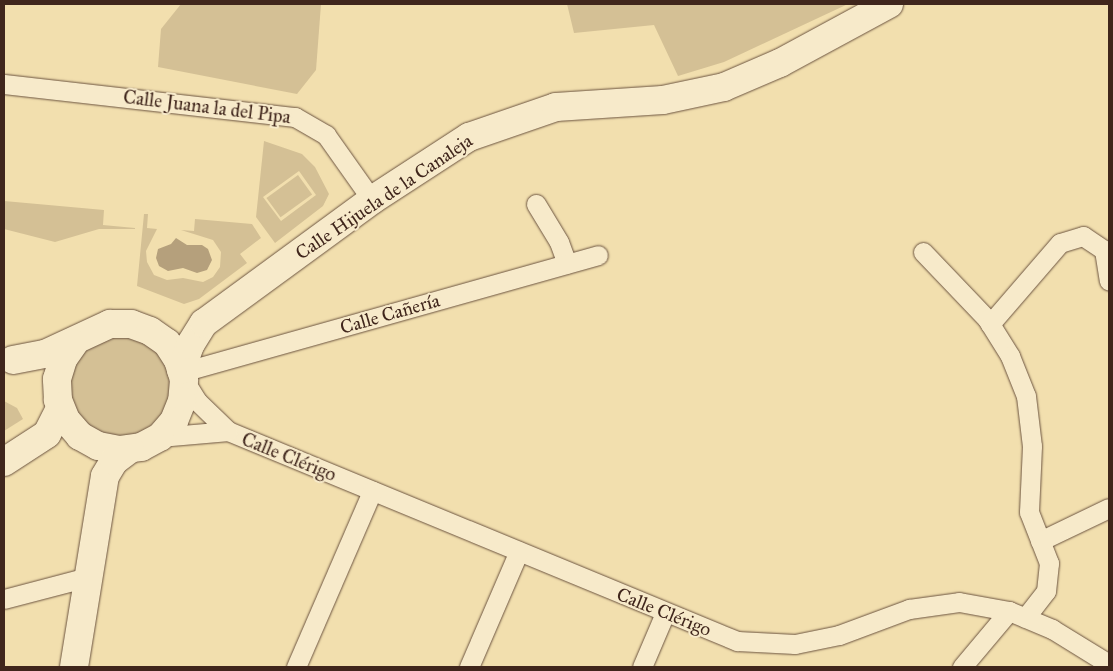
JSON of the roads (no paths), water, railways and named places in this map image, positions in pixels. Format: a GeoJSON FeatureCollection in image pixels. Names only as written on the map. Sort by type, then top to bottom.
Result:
{"type":"FeatureCollection","features":[{"type":"Feature","properties":{"kind":"street","name":"Calle Hijuela de la Canaleja"},"geometry":{"type":"LineString","coordinates":[[8,359],[42,379],[84,439],[119,450],[130,449],[160,437],[174,421],[182,401],[182,374],[190,345],[204,323],[372,200],[469,137],[556,107],[663,100],[724,86],[780,63],[889,4]]}},
{"type":"Feature","properties":{"kind":"street","name":"Calle Juana la del Pipa"},"geometry":{"type":"LineString","coordinates":[[4,84],[295,117],[326,135],[372,200]]}},
{"type":"Feature","properties":{"kind":"street"},"geometry":{"type":"LineString","coordinates":[[536,204],[559,242],[567,264]]}},
{"type":"Feature","properties":{"kind":"street"},"geometry":{"type":"LineString","coordinates":[[990,324],[1060,243],[1083,236],[1104,250],[1109,281]]}},
{"type":"Feature","properties":{"kind":"street"},"geometry":{"type":"LineString","coordinates":[[923,252],[990,324],[1010,356],[1026,396],[1032,446],[1029,512],[1049,563],[1046,591],[1017,615],[962,667]]}},
{"type":"Feature","properties":{"kind":"street","name":"Calle Cañería"},"geometry":{"type":"LineString","coordinates":[[182,374],[598,255]]}},
{"type":"Feature","properties":{"kind":"street","name":"Calle Hijuela de la Canaleja"},"geometry":{"type":"LineString","coordinates":[[150,331],[179,329],[204,323]]}},
{"type":"Feature","properties":{"kind":"street","name":"Calle Hijuela de la Canaleja"},"geometry":{"type":"LineString","coordinates":[[8,359],[45,354],[74,342],[91,330],[110,324],[131,324],[150,331],[167,343],[182,374]]}},
{"type":"Feature","properties":{"kind":"street","name":"Calle Hijuela de la Canaleja"},"geometry":{"type":"LineString","coordinates":[[59,404],[59,373],[62,359],[74,342]]}},
{"type":"Feature","properties":{"kind":"street","name":"Calle Clérigo"},"geometry":{"type":"LineString","coordinates":[[182,374],[206,411],[228,431],[665,613],[737,641],[795,644],[839,635],[909,609],[959,602],[1017,615],[1052,629],[1109,664]]}},
{"type":"Feature","properties":{"kind":"street"},"geometry":{"type":"LineString","coordinates":[[47,434],[59,404]]}},
{"type":"Feature","properties":{"kind":"street","name":"Calle Clérigo"},"geometry":{"type":"LineString","coordinates":[[160,437],[228,431]]}},
{"type":"Feature","properties":{"kind":"street"},"geometry":{"type":"LineString","coordinates":[[4,462],[47,434],[64,432],[84,439],[100,458],[105,476]]}},
{"type":"Feature","properties":{"kind":"street"},"geometry":{"type":"LineString","coordinates":[[74,667],[105,476],[114,461],[130,449]]}},
{"type":"Feature","properties":{"kind":"street"},"geometry":{"type":"LineString","coordinates":[[296,667],[372,491]]}},
{"type":"Feature","properties":{"kind":"street"},"geometry":{"type":"LineString","coordinates":[[1040,541],[1109,508]]}},
{"type":"Feature","properties":{"kind":"street"},"geometry":{"type":"LineString","coordinates":[[469,667],[519,551]]}},
{"type":"Feature","properties":{"kind":"street"},"geometry":{"type":"LineString","coordinates":[[4,599],[88,577]]}},
{"type":"Feature","properties":{"kind":"street"},"geometry":{"type":"LineString","coordinates":[[642,667],[665,613]]}}]}
